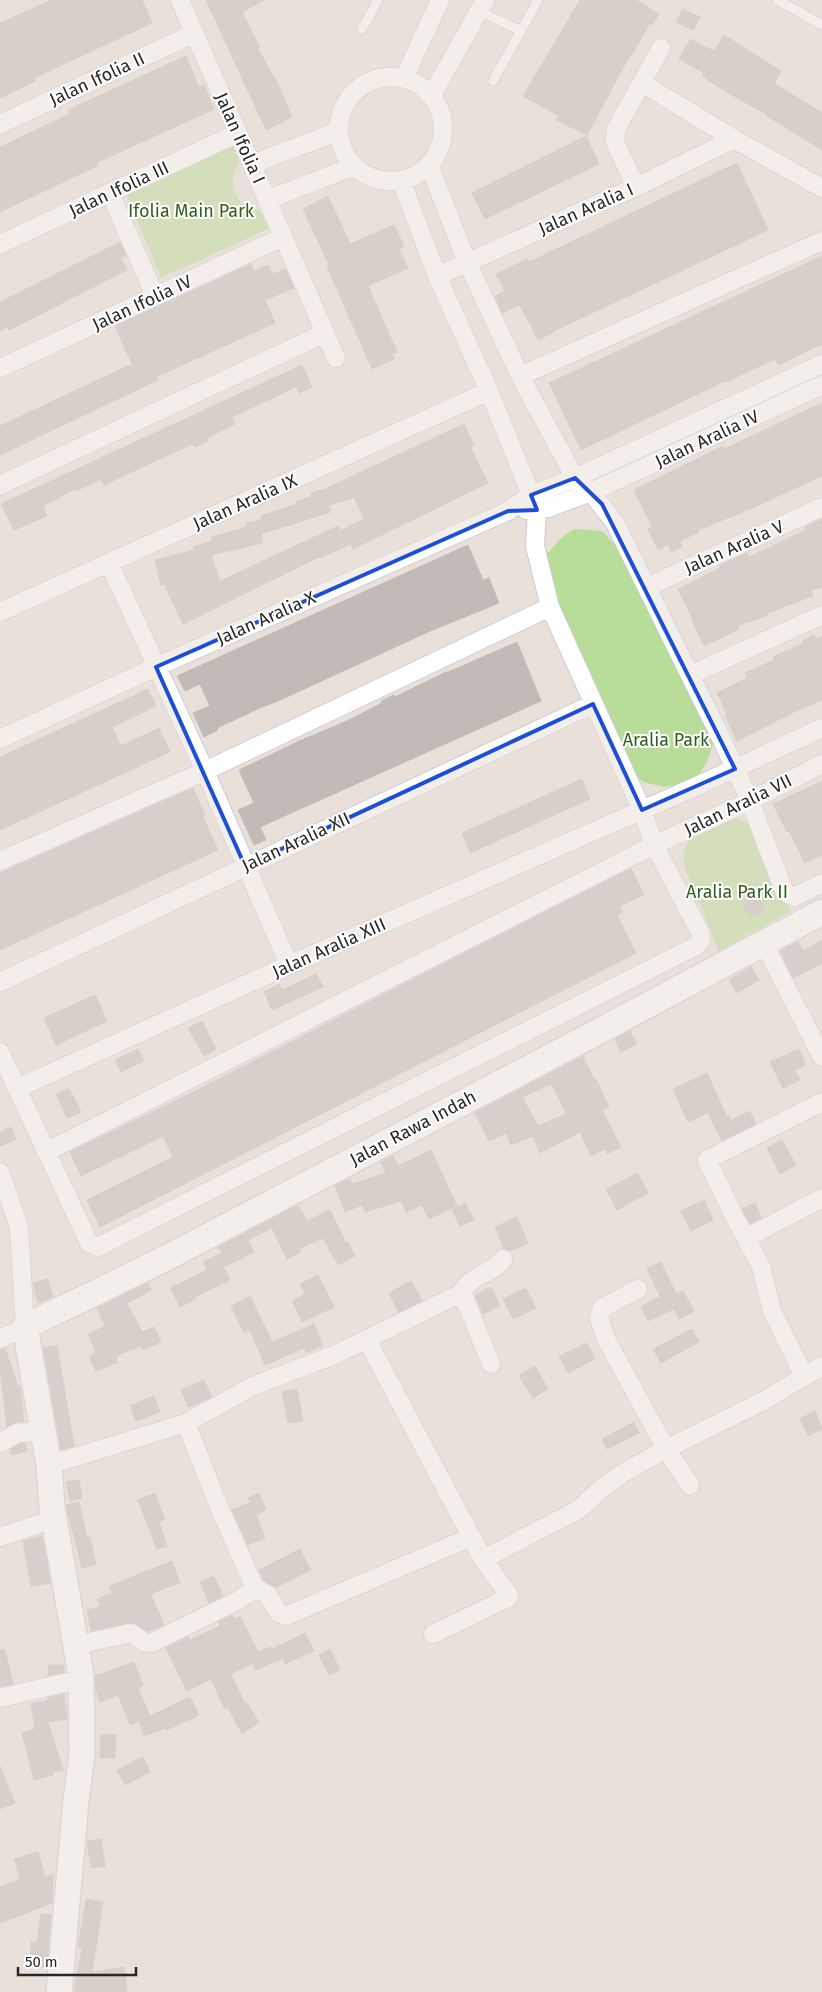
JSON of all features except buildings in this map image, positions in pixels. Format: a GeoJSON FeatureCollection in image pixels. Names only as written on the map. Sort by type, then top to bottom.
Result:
{"type":"FeatureCollection","features":[{"type":"Feature","properties":{"kind":"street","name":"Jalan Ifolia I"},"geometry":{"type":"LineString","coordinates":[[180,0],[336,358]]}},
{"type":"Feature","properties":{"kind":"street"},"geometry":{"type":"LineString","coordinates":[[404,78],[440,0]]}},
{"type":"Feature","properties":{"kind":"street"},"geometry":{"type":"LineString","coordinates":[[432,96],[482,5]]}},
{"type":"Feature","properties":{"kind":"street","name":"Jalan Ifolia II"},"geometry":{"type":"LineString","coordinates":[[0,124],[195,33]]}},
{"type":"Feature","properties":{"kind":"street"},"geometry":{"type":"LineString","coordinates":[[636,187],[615,142],[616,129],[661,48]]}},
{"type":"Feature","properties":{"kind":"street"},"geometry":{"type":"LineString","coordinates":[[385,77],[404,78],[419,84],[432,96],[441,112],[444,130],[440,149],[429,165],[416,175],[401,180],[384,181],[368,176],[354,166],[343,150],[338,131],[342,112],[351,95],[366,83],[385,77]]}},
{"type":"Feature","properties":{"kind":"street"},"geometry":{"type":"LineString","coordinates":[[642,83],[734,139],[822,188]]}},
{"type":"Feature","properties":{"kind":"street"},"geometry":{"type":"LineString","coordinates":[[252,164],[338,131]]}},
{"type":"Feature","properties":{"kind":"street","name":"Jalan Ifolia III"},"geometry":{"type":"LineString","coordinates":[[0,244],[238,133]]}},
{"type":"Feature","properties":{"kind":"street","name":"Jalan Aralia I"},"geometry":{"type":"LineString","coordinates":[[437,276],[636,187],[734,139]]}},
{"type":"Feature","properties":{"kind":"street"},"geometry":{"type":"LineString","coordinates":[[429,165],[467,262],[520,376],[575,478],[591,492],[615,523],[750,801],[786,893],[794,897],[822,884]]}},
{"type":"Feature","properties":{"kind":"street"},"geometry":{"type":"LineString","coordinates":[[267,200],[354,166]]}},
{"type":"Feature","properties":{"kind":"street"},"geometry":{"type":"LineString","coordinates":[[0,1052],[92,1246],[102,1247],[696,946],[700,940],[700,932],[654,845],[642,810],[550,607],[535,546],[534,502],[489,391],[437,276],[401,180]]}},
{"type":"Feature","properties":{"kind":"street"},"geometry":{"type":"LineString","coordinates":[[110,193],[156,296]]}},
{"type":"Feature","properties":{"kind":"street","name":"Jalan Ifolia IV"},"geometry":{"type":"LineString","coordinates":[[0,368],[283,237]]}},
{"type":"Feature","properties":{"kind":"street"},"geometry":{"type":"LineString","coordinates":[[520,376],[822,242]]}},
{"type":"Feature","properties":{"kind":"street"},"geometry":{"type":"LineString","coordinates":[[0,485],[325,333]]}},
{"type":"Feature","properties":{"kind":"street"},"geometry":{"type":"LineString","coordinates":[[534,502],[575,478],[822,364]]}},
{"type":"Feature","properties":{"kind":"street","name":"Jalan Aralia IV"},"geometry":{"type":"LineString","coordinates":[[534,502],[548,508],[591,492],[822,386]]}},
{"type":"Feature","properties":{"kind":"street","name":"Jalan Aralia IX"},"geometry":{"type":"LineString","coordinates":[[0,612],[489,391]]}},
{"type":"Feature","properties":{"kind":"street","name":"Jalan Aralia X"},"geometry":{"type":"LineString","coordinates":[[0,739],[156,667],[508,511],[534,502]]}},
{"type":"Feature","properties":{"kind":"street","name":"Jalan Aralia V"},"geometry":{"type":"LineString","coordinates":[[647,587],[822,508]]}},
{"type":"Feature","properties":{"kind":"street"},"geometry":{"type":"LineString","coordinates":[[110,563],[156,667],[205,770],[245,866],[290,965]]}},
{"type":"Feature","properties":{"kind":"street"},"geometry":{"type":"LineString","coordinates":[[0,861],[205,770],[550,607]]}},
{"type":"Feature","properties":{"kind":"street"},"geometry":{"type":"LineString","coordinates":[[690,675],[822,615]]}},
{"type":"Feature","properties":{"kind":"street","name":"Jalan Aralia XII"},"geometry":{"type":"LineString","coordinates":[[0,982],[593,704]]}},
{"type":"Feature","properties":{"kind":"street","name":"Jalan Aralia VII"},"geometry":{"type":"LineString","coordinates":[[642,810],[822,728]]}},
{"type":"Feature","properties":{"kind":"street","name":"Jalan Aralia VII"},"geometry":{"type":"LineString","coordinates":[[46,1152],[654,845],[750,801],[822,764]]}},
{"type":"Feature","properties":{"kind":"street","name":"Jalan Aralia XIII"},"geometry":{"type":"LineString","coordinates":[[18,1088],[290,965],[642,810]]}},
{"type":"Feature","properties":{"kind":"street","name":"Jalan Rawa Indah"},"geometry":{"type":"LineString","coordinates":[[0,1339],[168,1257],[822,912]]}},
{"type":"Feature","properties":{"kind":"street"},"geometry":{"type":"LineString","coordinates":[[763,942],[822,1057]]}},
{"type":"Feature","properties":{"kind":"street"},"geometry":{"type":"LineString","coordinates":[[804,1376],[772,1311],[761,1266],[707,1160],[822,1102]]}},
{"type":"Feature","properties":{"kind":"street"},"geometry":{"type":"LineString","coordinates":[[0,1172],[19,1227],[25,1326],[49,1465],[54,1519],[81,1679],[82,1755],[76,1801],[59,1992]]}},
{"type":"Feature","properties":{"kind":"street"},"geometry":{"type":"LineString","coordinates":[[746,1238],[822,1198]]}},
{"type":"Feature","properties":{"kind":"street"},"geometry":{"type":"LineString","coordinates":[[49,1465],[186,1423],[253,1386],[334,1355],[462,1293],[464,1288],[474,1278],[499,1264],[503,1259]]}},
{"type":"Feature","properties":{"kind":"street"},"geometry":{"type":"LineString","coordinates":[[638,1289],[602,1308],[600,1318],[606,1339],[666,1449],[690,1485]]}},
{"type":"Feature","properties":{"kind":"street"},"geometry":{"type":"LineString","coordinates":[[462,1293],[491,1364]]}},
{"type":"Feature","properties":{"kind":"street"},"geometry":{"type":"LineString","coordinates":[[367,1340],[483,1559],[509,1595],[508,1598],[433,1634]]}},
{"type":"Feature","properties":{"kind":"street"},"geometry":{"type":"LineString","coordinates":[[483,1559],[578,1510],[601,1489],[623,1473],[666,1449],[763,1401],[822,1366]]}},
{"type":"Feature","properties":{"kind":"street"},"geometry":{"type":"LineString","coordinates":[[186,1423],[219,1507],[255,1588],[268,1595],[279,1613],[286,1616],[471,1537]]}},
{"type":"Feature","properties":{"kind":"street"},"geometry":{"type":"LineString","coordinates":[[0,1443],[17,1434],[43,1431]]}},
{"type":"Feature","properties":{"kind":"street"},"geometry":{"type":"LineString","coordinates":[[0,1537],[54,1519]]}},
{"type":"Feature","properties":{"kind":"street"},"geometry":{"type":"LineString","coordinates":[[76,1645],[131,1633],[144,1642],[151,1643],[239,1600],[255,1588]]}},
{"type":"Feature","properties":{"kind":"street"},"geometry":{"type":"LineString","coordinates":[[0,1698],[81,1679]]}},
{"type":"Feature","properties":{"kind":"lane"},"geometry":{"type":"LineString","coordinates":[[362,29],[378,0]]}},
{"type":"Feature","properties":{"kind":"lane"},"geometry":{"type":"LineString","coordinates":[[494,81],[538,0]]}},
{"type":"Feature","properties":{"kind":"lane"},"geometry":{"type":"LineString","coordinates":[[778,0],[822,25]]}},
{"type":"Feature","properties":{"kind":"lane"},"geometry":{"type":"LineString","coordinates":[[482,5],[521,31]]}},
{"type":"Feature","properties":{"kind":"highlighted area"},"geometry":{"type":"Polygon","coordinates":[[[575,478],[602,504],[735,769],[642,810],[593,704],[245,866],[156,667],[508,511],[537,510],[531,495],[575,478]]]}},
{"type":"Feature","properties":{"kind":"green space","name":"Ifolia Main Park"},"geometry":{"type":"Polygon","coordinates":[[[233,138],[242,158],[234,172],[234,190],[246,209],[260,210],[268,229],[161,278],[124,189],[233,138]]]}},
{"type":"Feature","properties":{"kind":"green space","name":"Aralia Park"},"geometry":{"type":"Polygon","coordinates":[[[574,529],[602,531],[617,547],[715,738],[707,762],[690,783],[664,787],[643,782],[632,771],[547,590],[545,556],[563,536],[574,529]]]}},
{"type":"Feature","properties":{"kind":"green space","name":"Aralia Park II"},"geometry":{"type":"Polygon","coordinates":[[[731,815],[749,824],[791,911],[719,951],[685,868],[684,857],[685,848],[696,834],[731,815]]]}}]}
